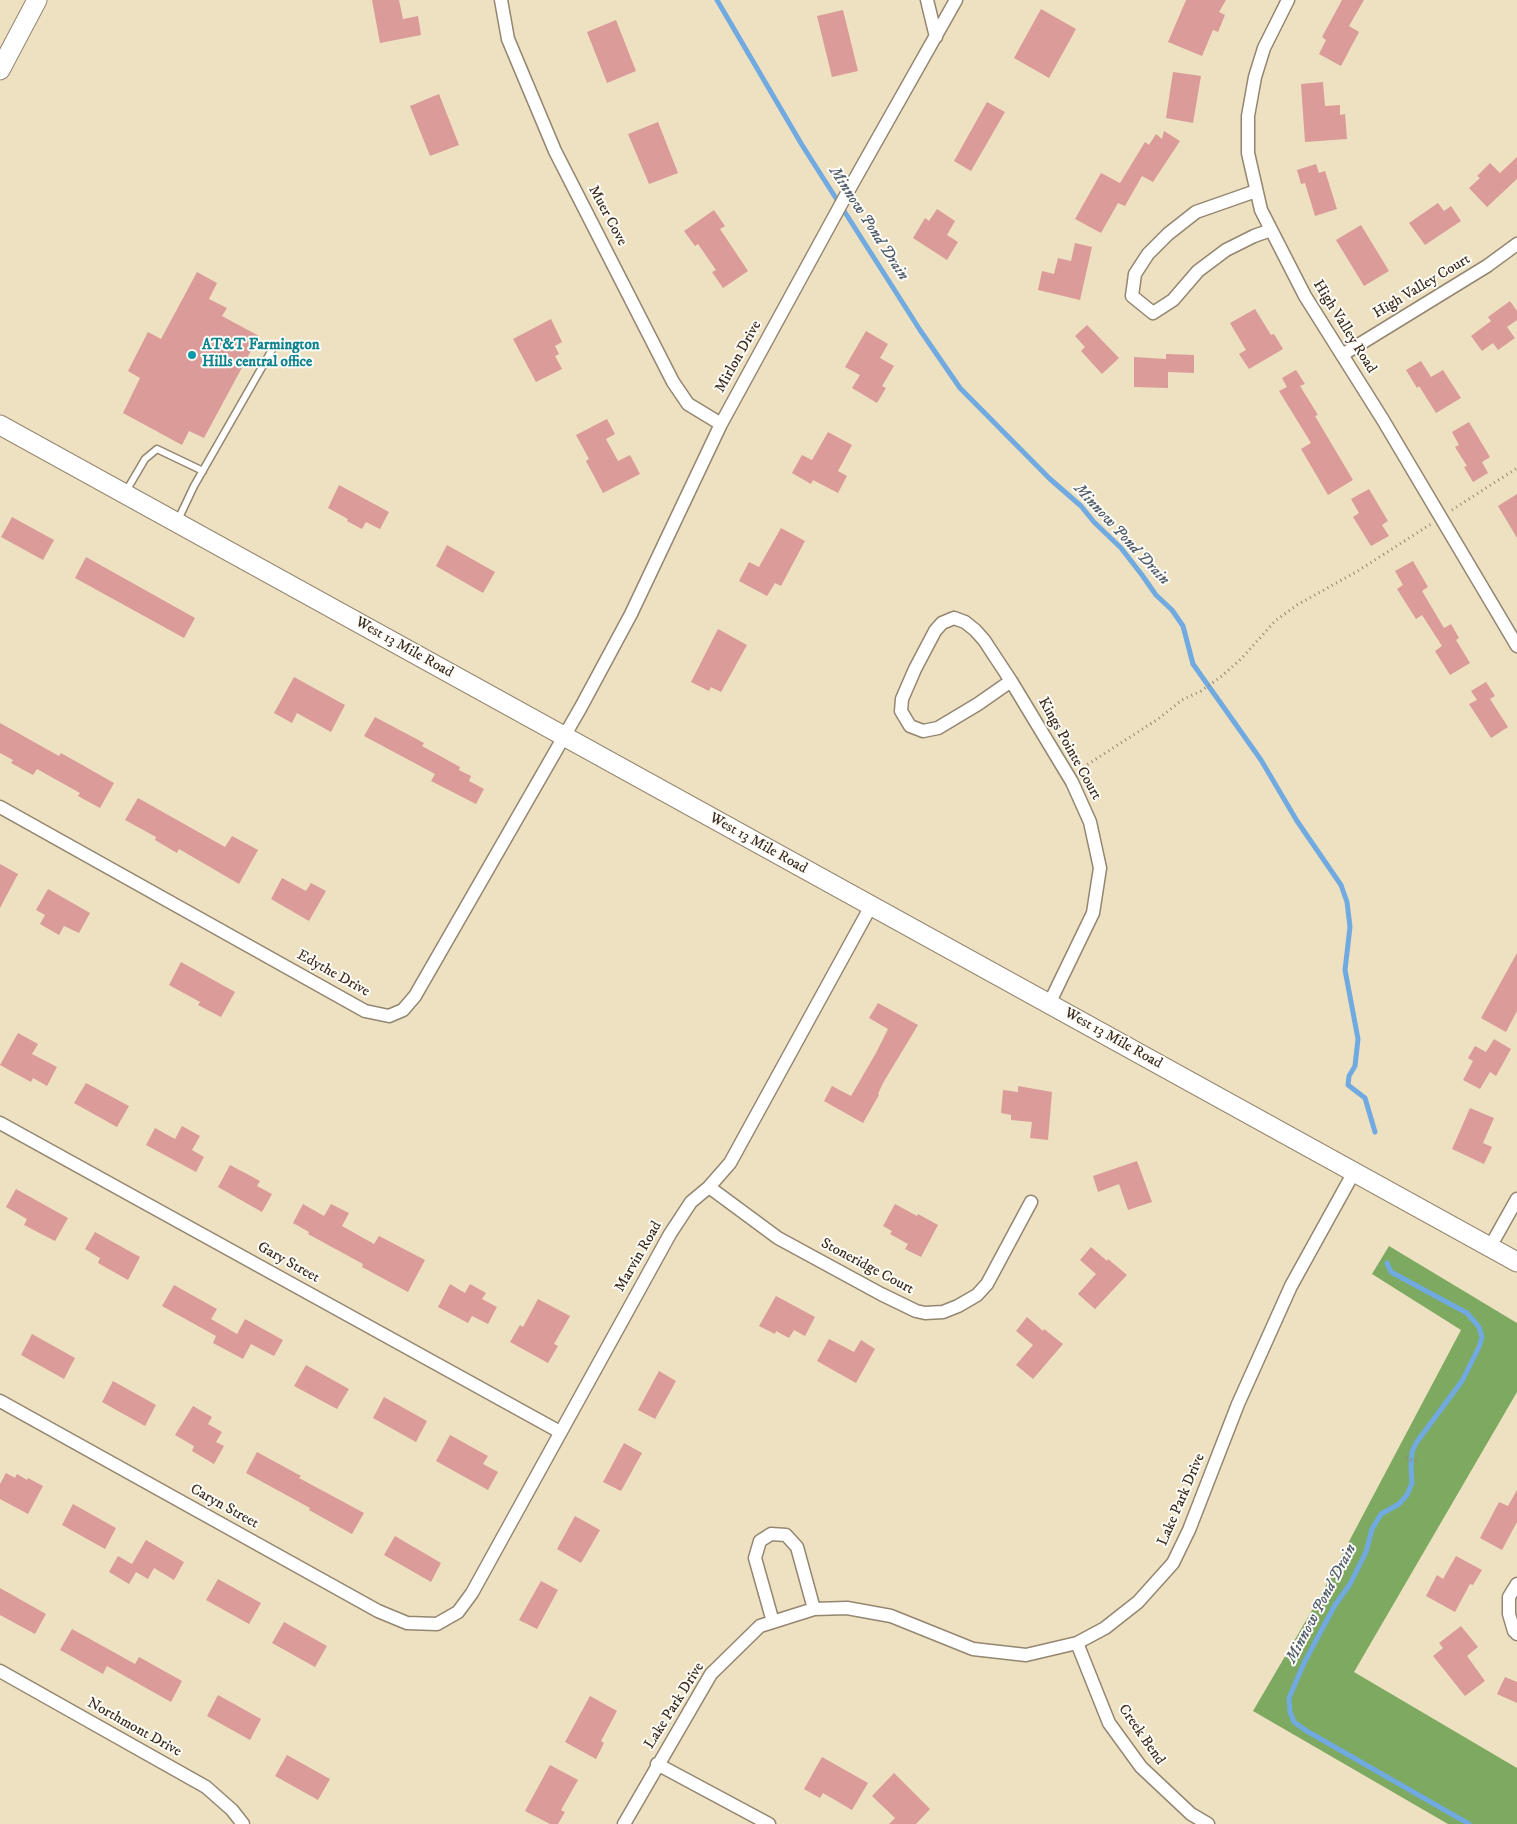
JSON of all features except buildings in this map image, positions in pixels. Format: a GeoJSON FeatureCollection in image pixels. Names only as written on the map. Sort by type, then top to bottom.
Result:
{"type":"FeatureCollection","features":[{"type":"Feature","properties":{"kind":"street"},"geometry":{"type":"LineString","coordinates":[[0,70],[37,0]]}},
{"type":"Feature","properties":{"kind":"street","name":"Muer Cove"},"geometry":{"type":"LineString","coordinates":[[500,0],[508,39],[555,151],[673,382],[688,404],[721,424]]}},
{"type":"Feature","properties":{"kind":"street"},"geometry":{"type":"LineString","coordinates":[[927,0],[936,37]]}},
{"type":"Feature","properties":{"kind":"street","name":"Mirlon Drive"},"geometry":{"type":"LineString","coordinates":[[564,737],[631,614],[721,424],[851,186],[956,0]]}},
{"type":"Feature","properties":{"kind":"street","name":"High Valley Road"},"geometry":{"type":"LineString","coordinates":[[1288,0],[1264,48],[1252,92],[1248,116],[1248,153],[1262,210],[1305,296],[1383,420],[1517,646]]}},
{"type":"Feature","properties":{"kind":"street"},"geometry":{"type":"LineString","coordinates":[[1256,191],[1196,212],[1168,234],[1148,254],[1135,274],[1132,296],[1153,313],[1173,300],[1198,271],[1226,250],[1271,230]]}},
{"type":"Feature","properties":{"kind":"street","name":"High Valley Court"},"geometry":{"type":"LineString","coordinates":[[1342,355],[1487,266],[1517,244]]}},
{"type":"Feature","properties":{"kind":"street","name":"West 13 Mile Road"},"geometry":{"type":"LineString","coordinates":[[0,425],[1517,1262]]}},
{"type":"Feature","properties":{"kind":"street","name":"Kings Pointe Court"},"geometry":{"type":"LineString","coordinates":[[1011,681],[938,728],[923,731],[910,726],[901,711],[905,691],[935,631],[942,623],[954,618],[965,622],[984,640],[1011,681],[1069,777],[1090,822],[1100,868],[1092,913],[1049,1004]]}},
{"type":"Feature","properties":{"kind":"street","name":"Edythe Drive"},"geometry":{"type":"LineString","coordinates":[[0,807],[365,1011],[389,1016],[403,1010],[415,996],[564,737]]}},
{"type":"Feature","properties":{"kind":"street","name":"Marvin Road"},"geometry":{"type":"LineString","coordinates":[[437,1624],[458,1612],[472,1593],[670,1234],[691,1202],[730,1163],[871,906]]}},
{"type":"Feature","properties":{"kind":"street","name":"Gary Street"},"geometry":{"type":"LineString","coordinates":[[0,1123],[560,1432]]}},
{"type":"Feature","properties":{"kind":"street","name":"Lake Park Drive"},"geometry":{"type":"LineString","coordinates":[[624,1824],[657,1764],[711,1674],[760,1626],[814,1609],[847,1608],[891,1616],[973,1649],[1026,1655],[1076,1643],[1105,1628],[1138,1602],[1173,1563],[1189,1530],[1238,1404],[1291,1286],[1354,1172]]}},
{"type":"Feature","properties":{"kind":"street","name":"Stoneridge Court"},"geometry":{"type":"LineString","coordinates":[[708,1187],[778,1238],[880,1294],[916,1311],[925,1313],[943,1312],[977,1295],[990,1277],[1031,1202]]}},
{"type":"Feature","properties":{"kind":"street"},"geometry":{"type":"LineString","coordinates":[[1490,1247],[1517,1199]]}},
{"type":"Feature","properties":{"kind":"street","name":"Caryn Street"},"geometry":{"type":"LineString","coordinates":[[0,1401],[378,1611],[407,1624],[437,1624]]}},
{"type":"Feature","properties":{"kind":"street"},"geometry":{"type":"LineString","coordinates":[[773,1622],[755,1558],[760,1541],[771,1534],[786,1535],[797,1547],[814,1609]]}},
{"type":"Feature","properties":{"kind":"street"},"geometry":{"type":"LineString","coordinates":[[1517,1584],[1509,1597],[1509,1614],[1514,1631],[1517,1634]]}},
{"type":"Feature","properties":{"kind":"street","name":"Creek Bend"},"geometry":{"type":"LineString","coordinates":[[1076,1643],[1109,1723],[1141,1767],[1191,1814],[1208,1824]]}},
{"type":"Feature","properties":{"kind":"street","name":"Northmont Drive"},"geometry":{"type":"LineString","coordinates":[[0,1671],[206,1787],[232,1810],[243,1824]]}},
{"type":"Feature","properties":{"kind":"street"},"geometry":{"type":"LineString","coordinates":[[657,1764],[769,1824]]}},
{"type":"Feature","properties":{"kind":"lane"},"geometry":{"type":"LineString","coordinates":[[176,523],[273,348]]}},
{"type":"Feature","properties":{"kind":"lane"},"geometry":{"type":"LineString","coordinates":[[124,494],[145,459],[157,449],[203,472]]}},
{"type":"Feature","properties":{"kind":"path"},"geometry":{"type":"LineString","coordinates":[[1069,777],[1158,719],[1182,700],[1201,691],[1222,676],[1242,658],[1276,621],[1297,605],[1356,572],[1517,468]]}},
{"type":"Feature","properties":{"kind":"path"},"geometry":{"type":"LineString","coordinates":[[1406,1458],[1418,1462]]}},
{"type":"Feature","properties":{"kind":"green space"},"geometry":{"type":"Polygon","coordinates":[[[1389,1246],[1517,1323],[1517,1392],[1354,1672],[1517,1768],[1517,1824],[1448,1824],[1253,1711],[1318,1600],[1461,1330],[1372,1274],[1389,1246]]]}},
{"type":"Feature","properties":{"kind":"waterway","name":"Minnow Pond Drain"},"geometry":{"type":"LineString","coordinates":[[717,0],[802,145],[920,330],[960,388],[1050,479],[1081,506],[1094,522],[1121,548],[1156,595],[1172,610],[1183,626],[1193,664],[1261,760],[1297,821],[1341,885],[1347,902],[1350,927],[1345,970],[1358,1039],[1355,1066],[1349,1076],[1348,1085],[1365,1098],[1375,1132]]}},
{"type":"Feature","properties":{"kind":"waterway","name":"Minnow Pond Drain"},"geometry":{"type":"LineString","coordinates":[[1387,1263],[1391,1272],[1467,1313],[1479,1327],[1482,1337],[1462,1381],[1416,1443],[1412,1452],[1412,1483],[1407,1495],[1399,1504],[1381,1514],[1372,1529],[1366,1552],[1350,1584],[1335,1605],[1304,1663],[1289,1698],[1290,1712],[1294,1722],[1305,1730],[1469,1824]]}},
{"type":"Feature","properties":{"kind":"place","name":"AT&T Farmington Hills central office"},"geometry":{"type":"Point","coordinates":[192,355]}}]}
